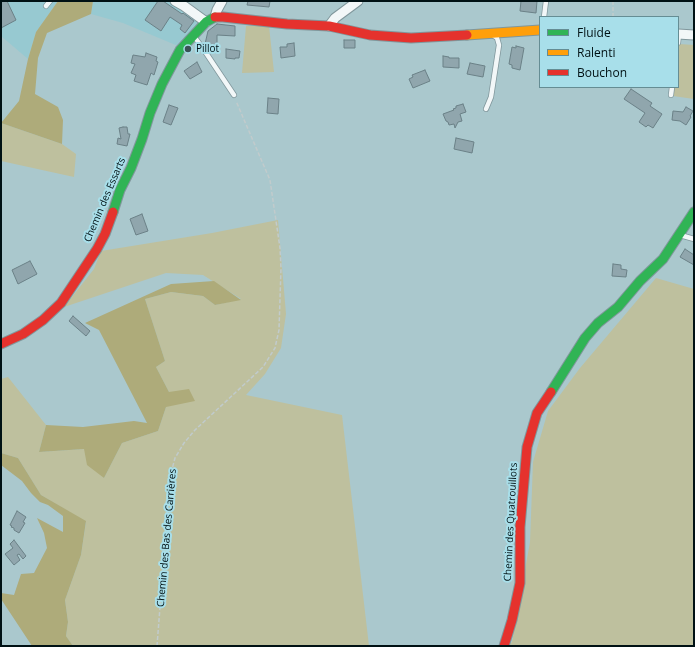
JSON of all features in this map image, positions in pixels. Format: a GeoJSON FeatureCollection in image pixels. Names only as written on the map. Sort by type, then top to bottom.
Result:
{"type":"FeatureCollection","features":[{"type":"Feature","properties":{"kind":"street"},"geometry":{"type":"LineString","coordinates":[[175,1],[206,22]]}},
{"type":"Feature","properties":{"kind":"street"},"geometry":{"type":"LineString","coordinates":[[222,1],[215,17],[287,24],[329,26],[370,34],[411,38],[539,30]]}},
{"type":"Feature","properties":{"kind":"street"},"geometry":{"type":"LineString","coordinates":[[329,26],[335,18],[358,1]]}},
{"type":"Feature","properties":{"kind":"street","name":"Chemin des Essarts"},"geometry":{"type":"LineString","coordinates":[[1,344],[23,334],[43,320],[61,303],[77,280],[105,234],[120,190],[134,161],[150,113],[162,84],[180,50],[206,22],[215,17]]}},
{"type":"Feature","properties":{"kind":"street"},"geometry":{"type":"LineString","coordinates":[[679,37],[694,35]]}},
{"type":"Feature","properties":{"kind":"street","name":"Chemin des Quatrouillots"},"geometry":{"type":"LineString","coordinates":[[504,646],[512,620],[520,583],[520,527],[527,447],[538,413],[585,338],[598,323],[618,307],[640,281],[663,260],[694,212]]}},
{"type":"Feature","properties":{"kind":"lane"},"geometry":{"type":"LineString","coordinates":[[46,6],[50,1]]}},
{"type":"Feature","properties":{"kind":"lane"},"geometry":{"type":"LineString","coordinates":[[544,16],[546,1]]}},
{"type":"Feature","properties":{"kind":"lane"},"geometry":{"type":"LineString","coordinates":[[486,109],[491,97],[499,45],[497,38],[492,34]]}},
{"type":"Feature","properties":{"kind":"lane"},"geometry":{"type":"LineString","coordinates":[[193,35],[234,94]]}},
{"type":"Feature","properties":{"kind":"lane"},"geometry":{"type":"LineString","coordinates":[[671,95],[672,88]]}},
{"type":"Feature","properties":{"kind":"lane"},"geometry":{"type":"LineString","coordinates":[[680,235],[694,239]]}},
{"type":"Feature","properties":{"kind":"path"},"geometry":{"type":"LineString","coordinates":[[613,1],[613,16]]}},
{"type":"Feature","properties":{"kind":"path","name":"Chemin des Bas des Carrières"},"geometry":{"type":"LineString","coordinates":[[157,646],[170,477],[175,458],[184,443],[195,430],[263,367],[275,348],[279,330],[281,268],[280,248],[270,180],[234,94]]}},
{"type":"Feature","properties":{"kind":"shaded area"},"geometry":{"type":"Polygon","coordinates":[[[1,1],[58,1],[36,32],[28,59],[1,36],[1,1]]]}},
{"type":"Feature","properties":{"kind":"shaded area"},"geometry":{"type":"Polygon","coordinates":[[[58,1],[93,1],[91,14],[47,33],[38,58],[35,94],[58,107],[63,120],[62,144],[1,123],[19,101],[28,59],[36,32],[58,1]]]}},
{"type":"Feature","properties":{"kind":"shaded area"},"geometry":{"type":"Polygon","coordinates":[[[93,1],[167,1],[200,21],[178,46],[123,23],[91,14],[93,1]]]}},
{"type":"Feature","properties":{"kind":"shaded area"},"geometry":{"type":"Polygon","coordinates":[[[214,281],[241,300],[215,305],[203,296],[171,292],[145,299],[165,361],[156,367],[169,392],[189,389],[195,401],[166,407],[158,431],[122,443],[104,478],[87,465],[84,449],[39,452],[46,425],[83,427],[134,421],[147,423],[99,330],[85,323],[171,284],[214,281]]]}},
{"type":"Feature","properties":{"kind":"shaded area"},"geometry":{"type":"Polygon","coordinates":[[[1,453],[18,458],[41,495],[86,521],[81,555],[65,600],[68,622],[66,636],[73,646],[32,646],[1,599],[1,593],[14,595],[21,574],[34,573],[47,548],[44,533],[37,518],[63,532],[63,516],[48,505],[40,502],[22,481],[1,465],[1,453]]]}},
{"type":"Feature","properties":{"kind":"green space"},"geometry":{"type":"Polygon","coordinates":[[[246,26],[269,26],[274,72],[242,73],[246,26]]]}},
{"type":"Feature","properties":{"kind":"green space"},"geometry":{"type":"Polygon","coordinates":[[[679,44],[694,45],[694,99],[673,96],[674,88],[679,88],[679,44]]]}},
{"type":"Feature","properties":{"kind":"green space"},"geometry":{"type":"Polygon","coordinates":[[[1,123],[62,144],[76,154],[74,177],[1,161],[1,123]]]}},
{"type":"Feature","properties":{"kind":"green space"},"geometry":{"type":"Polygon","coordinates":[[[278,220],[286,314],[281,348],[265,374],[246,395],[342,415],[369,646],[73,646],[66,636],[68,622],[65,600],[81,555],[86,522],[41,495],[18,458],[1,453],[1,379],[8,377],[46,425],[39,452],[84,449],[104,478],[122,443],[158,431],[166,407],[169,392],[156,367],[165,361],[145,299],[171,292],[203,296],[215,305],[241,299],[203,275],[166,273],[64,307],[94,269],[101,251],[212,233],[278,220]]]}},
{"type":"Feature","properties":{"kind":"green space"},"geometry":{"type":"Polygon","coordinates":[[[656,278],[694,289],[694,646],[507,646],[512,642],[530,542],[533,462],[548,411],[580,368],[656,278]]]}},
{"type":"Feature","properties":{"kind":"building"},"geometry":{"type":"Polygon","coordinates":[[[1,1],[7,1],[16,20],[1,28],[1,1]]]}},
{"type":"Feature","properties":{"kind":"building"},"geometry":{"type":"Polygon","coordinates":[[[158,1],[163,1],[194,21],[185,33],[180,29],[182,25],[170,17],[161,31],[145,20],[158,1]]]}},
{"type":"Feature","properties":{"kind":"building"},"geometry":{"type":"Polygon","coordinates":[[[248,1],[270,1],[269,7],[247,5],[248,1]]]}},
{"type":"Feature","properties":{"kind":"building"},"geometry":{"type":"Polygon","coordinates":[[[521,1],[537,1],[536,13],[520,11],[521,1]]]}},
{"type":"Feature","properties":{"kind":"building"},"geometry":{"type":"Polygon","coordinates":[[[217,24],[235,26],[235,36],[217,35],[217,46],[205,45],[208,31],[217,24]]]}},
{"type":"Feature","properties":{"kind":"building"},"geometry":{"type":"Polygon","coordinates":[[[344,40],[355,40],[355,48],[344,48],[344,40]]]}},
{"type":"Feature","properties":{"kind":"building"},"geometry":{"type":"Polygon","coordinates":[[[294,43],[295,56],[281,58],[280,47],[287,47],[287,44],[294,43]]]}},
{"type":"Feature","properties":{"kind":"building"},"geometry":{"type":"Polygon","coordinates":[[[516,46],[524,48],[520,70],[512,68],[512,65],[509,64],[512,47],[516,48],[516,46]]]}},
{"type":"Feature","properties":{"kind":"building"},"geometry":{"type":"Polygon","coordinates":[[[226,49],[240,51],[239,58],[226,58],[226,49]]]}},
{"type":"Feature","properties":{"kind":"building"},"geometry":{"type":"Polygon","coordinates":[[[146,53],[157,57],[156,61],[158,62],[154,75],[151,73],[147,85],[134,81],[136,75],[131,73],[135,64],[131,63],[133,55],[145,57],[146,53]]]}},
{"type":"Feature","properties":{"kind":"building"},"geometry":{"type":"Polygon","coordinates":[[[443,56],[449,58],[459,58],[459,68],[443,67],[443,56]]]}},
{"type":"Feature","properties":{"kind":"building"},"geometry":{"type":"Polygon","coordinates":[[[197,62],[202,72],[190,79],[184,71],[197,62]]]}},
{"type":"Feature","properties":{"kind":"building"},"geometry":{"type":"Polygon","coordinates":[[[470,63],[485,66],[483,77],[467,74],[470,63]]]}},
{"type":"Feature","properties":{"kind":"building"},"geometry":{"type":"Polygon","coordinates":[[[425,70],[430,81],[413,88],[409,79],[413,77],[412,75],[425,70]]]}},
{"type":"Feature","properties":{"kind":"building"},"geometry":{"type":"Polygon","coordinates":[[[631,89],[652,103],[650,106],[662,114],[653,128],[648,125],[646,127],[639,122],[645,113],[624,99],[631,89]]]}},
{"type":"Feature","properties":{"kind":"building"},"geometry":{"type":"Polygon","coordinates":[[[268,98],[279,99],[278,114],[267,113],[268,98]]]}},
{"type":"Feature","properties":{"kind":"building"},"geometry":{"type":"Polygon","coordinates":[[[463,104],[466,112],[460,114],[462,121],[458,122],[455,128],[454,124],[449,125],[443,114],[454,110],[453,109],[456,108],[456,106],[463,104]]]}},
{"type":"Feature","properties":{"kind":"building"},"geometry":{"type":"Polygon","coordinates":[[[169,105],[178,108],[171,125],[163,122],[169,105]]]}},
{"type":"Feature","properties":{"kind":"building"},"geometry":{"type":"Polygon","coordinates":[[[686,107],[693,111],[686,125],[680,121],[672,120],[673,111],[683,112],[686,107]]]}},
{"type":"Feature","properties":{"kind":"building"},"geometry":{"type":"Polygon","coordinates":[[[127,127],[128,134],[130,134],[127,146],[117,144],[118,138],[121,139],[119,128],[127,127]]]}},
{"type":"Feature","properties":{"kind":"building"},"geometry":{"type":"Polygon","coordinates":[[[456,138],[474,142],[472,153],[454,149],[456,138]]]}},
{"type":"Feature","properties":{"kind":"building"},"geometry":{"type":"Polygon","coordinates":[[[142,214],[148,231],[136,235],[130,219],[142,214]]]}},
{"type":"Feature","properties":{"kind":"building"},"geometry":{"type":"Polygon","coordinates":[[[685,249],[694,255],[694,265],[680,257],[685,249]]]}},
{"type":"Feature","properties":{"kind":"building"},"geometry":{"type":"Polygon","coordinates":[[[30,261],[37,274],[18,284],[12,270],[30,261]]]}},
{"type":"Feature","properties":{"kind":"building"},"geometry":{"type":"Polygon","coordinates":[[[613,264],[621,265],[621,269],[627,270],[626,277],[612,276],[613,264]]]}},
{"type":"Feature","properties":{"kind":"building"},"geometry":{"type":"Polygon","coordinates":[[[73,316],[90,331],[86,336],[69,321],[73,316]]]}},
{"type":"Feature","properties":{"kind":"building"},"geometry":{"type":"Polygon","coordinates":[[[17,511],[26,517],[23,522],[25,523],[19,533],[10,525],[17,511]]]}},
{"type":"Feature","properties":{"kind":"building"},"geometry":{"type":"Polygon","coordinates":[[[14,540],[26,556],[23,559],[19,554],[17,555],[20,560],[14,565],[5,554],[13,548],[10,544],[14,540]]]}},
{"type":"Feature","properties":{"kind":"traffic: fast"},"geometry":{"type":"LineString","coordinates":[[113,212],[120,190],[131,168],[150,113],[162,84],[180,50],[206,22],[215,17]]}},
{"type":"Feature","properties":{"kind":"traffic: fast"},"geometry":{"type":"LineString","coordinates":[[551,392],[585,338],[598,323],[618,307],[640,281],[663,259],[694,212]]}},
{"type":"Feature","properties":{"kind":"traffic: slow"},"geometry":{"type":"LineString","coordinates":[[467,35],[539,30]]}},
{"type":"Feature","properties":{"kind":"traffic: jam"},"geometry":{"type":"LineString","coordinates":[[215,17],[287,24],[329,26],[370,35],[411,38],[467,35]]}},
{"type":"Feature","properties":{"kind":"traffic: jam"},"geometry":{"type":"LineString","coordinates":[[1,344],[23,334],[43,320],[61,303],[97,249],[105,234],[113,212]]}},
{"type":"Feature","properties":{"kind":"traffic: jam"},"geometry":{"type":"LineString","coordinates":[[504,646],[512,620],[520,583],[520,527],[527,447],[537,413],[551,392]]}},
{"type":"Feature","properties":{"kind":"place","name":"Pillot"},"geometry":{"type":"Point","coordinates":[188,49]}}]}
